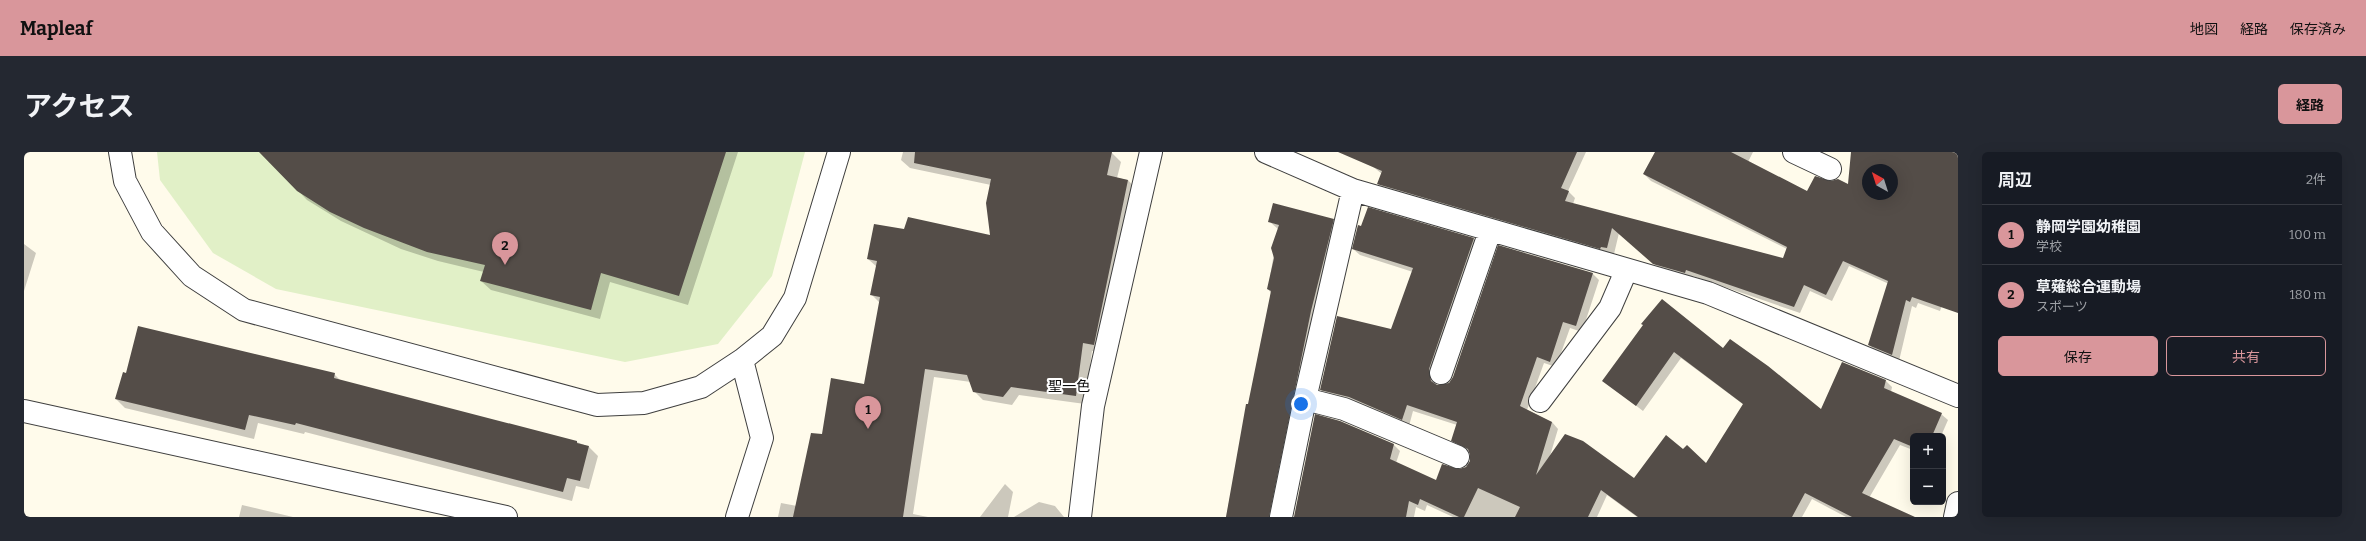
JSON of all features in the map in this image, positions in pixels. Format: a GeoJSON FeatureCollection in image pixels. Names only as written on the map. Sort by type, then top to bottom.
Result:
{"type":"FeatureCollection","features":[{"type":"Feature","properties":{"kind":"street"},"geometry":{"type":"LineString","coordinates":[[120,152],[125,181],[152,232],[192,276],[244,310],[597,405],[644,403],[701,387],[742,360],[772,336],[795,298],[839,152]]}},
{"type":"Feature","properties":{"kind":"street"},"geometry":{"type":"LineString","coordinates":[[1080,517],[1093,406],[1150,152]]}},
{"type":"Feature","properties":{"kind":"street"},"geometry":{"type":"LineString","coordinates":[[1266,152],[1353,190],[1708,294],[1958,396]]}},
{"type":"Feature","properties":{"kind":"street"},"geometry":{"type":"LineString","coordinates":[[1794,152],[1830,169]]}},
{"type":"Feature","properties":{"kind":"street"},"geometry":{"type":"LineString","coordinates":[[1281,517],[1305,400],[1353,190]]}},
{"type":"Feature","properties":{"kind":"street"},"geometry":{"type":"LineString","coordinates":[[1441,373],[1490,231]]}},
{"type":"Feature","properties":{"kind":"street"},"geometry":{"type":"LineString","coordinates":[[1540,401],[1610,308],[1626,271]]}},
{"type":"Feature","properties":{"kind":"street"},"geometry":{"type":"LineString","coordinates":[[737,517],[762,438],[742,360]]}},
{"type":"Feature","properties":{"kind":"street"},"geometry":{"type":"LineString","coordinates":[[1305,400],[1344,409],[1458,457]]}},
{"type":"Feature","properties":{"kind":"street"},"geometry":{"type":"LineString","coordinates":[[24,411],[506,517]]}},
{"type":"Feature","properties":{"kind":"street"},"geometry":{"type":"LineString","coordinates":[[1955,517],[1958,502]]}},
{"type":"Feature","properties":{"kind":"green space"},"geometry":{"type":"Polygon","coordinates":[[[157,152],[805,152],[772,276],[718,344],[625,362],[276,289],[213,253],[160,180],[157,152]]]}},
{"type":"Feature","properties":{"kind":"building"},"geometry":{"type":"Polygon","coordinates":[[[259,152],[726,152],[679,296],[601,273],[591,310],[480,281],[485,265],[427,252],[364,228],[330,212],[297,191],[259,152]]]}},
{"type":"Feature","properties":{"kind":"building"},"geometry":{"type":"Polygon","coordinates":[[[915,152],[1112,152],[1107,175],[1128,180],[1094,345],[1083,343],[1076,396],[1011,387],[1003,397],[973,392],[967,375],[925,369],[903,517],[793,517],[811,433],[822,434],[831,378],[864,384],[880,297],[870,295],[877,261],[867,259],[874,224],[904,229],[908,217],[990,235],[986,203],[991,179],[914,163],[915,152]]]}},
{"type":"Feature","properties":{"kind":"building"},"geometry":{"type":"Polygon","coordinates":[[[1338,152],[1577,152],[1561,188],[1569,191],[1565,201],[1783,258],[1787,247],[1643,174],[1655,152],[1731,152],[1807,191],[1815,176],[1831,181],[1838,179],[1848,184],[1851,152],[1958,152],[1958,313],[1912,297],[1910,302],[1906,300],[1892,355],[1868,345],[1888,281],[1843,261],[1826,295],[1804,285],[1794,307],[1686,270],[1685,273],[1653,264],[1612,228],[1607,248],[1601,247],[1600,249],[1377,184],[1382,171],[1338,152]]]}},
{"type":"Feature","properties":{"kind":"building"},"geometry":{"type":"Polygon","coordinates":[[[1273,203],[1334,219],[1311,311],[1269,517],[1226,517],[1246,404],[1248,404],[1271,291],[1267,289],[1274,258],[1271,248],[1279,225],[1268,222],[1273,203]]]}},
{"type":"Feature","properties":{"kind":"building"},"geometry":{"type":"Polygon","coordinates":[[[1368,207],[1474,238],[1429,369],[1431,381],[1437,385],[1449,383],[1453,377],[1498,245],[1593,273],[1576,326],[1563,322],[1550,362],[1537,357],[1520,406],[1552,422],[1536,475],[1565,434],[1583,441],[1634,478],[1666,435],[1683,449],[1687,445],[1706,463],[1743,404],[1674,352],[1636,406],[1602,381],[1643,325],[1641,324],[1662,299],[1723,348],[1730,339],[1768,366],[1821,409],[1842,362],[1886,380],[1884,388],[1942,413],[1933,433],[1910,433],[1910,446],[1894,439],[1862,493],[1915,517],[1852,517],[1805,493],[1792,517],[1638,517],[1601,490],[1588,517],[1515,517],[1520,507],[1478,488],[1464,517],[1459,517],[1420,499],[1418,505],[1409,501],[1406,517],[1294,517],[1315,414],[1340,421],[1394,444],[1390,459],[1436,480],[1442,464],[1459,469],[1466,467],[1470,461],[1468,449],[1451,441],[1457,422],[1407,405],[1402,420],[1349,397],[1320,390],[1337,316],[1391,329],[1413,268],[1352,249],[1358,225],[1361,226],[1368,207]]]}},
{"type":"Feature","properties":{"kind":"building"},"geometry":{"type":"Polygon","coordinates":[[[138,326],[335,373],[334,378],[577,441],[577,443],[589,446],[580,481],[567,478],[563,492],[296,423],[295,425],[249,415],[245,430],[115,399],[123,372],[126,373],[138,326]]]}},
{"type":"Feature","properties":{"kind":"place","name":"草薙総合運動場"},"geometry":{"type":"Point","coordinates":[505,265]}},
{"type":"Feature","properties":{"kind":"place","name":"静岡学園幼稚園"},"geometry":{"type":"Point","coordinates":[868,429]}},
{"type":"Feature","properties":{"kind":"district","name":"聖一色"},"geometry":{"type":"Point","coordinates":[1069,386]}}]}
